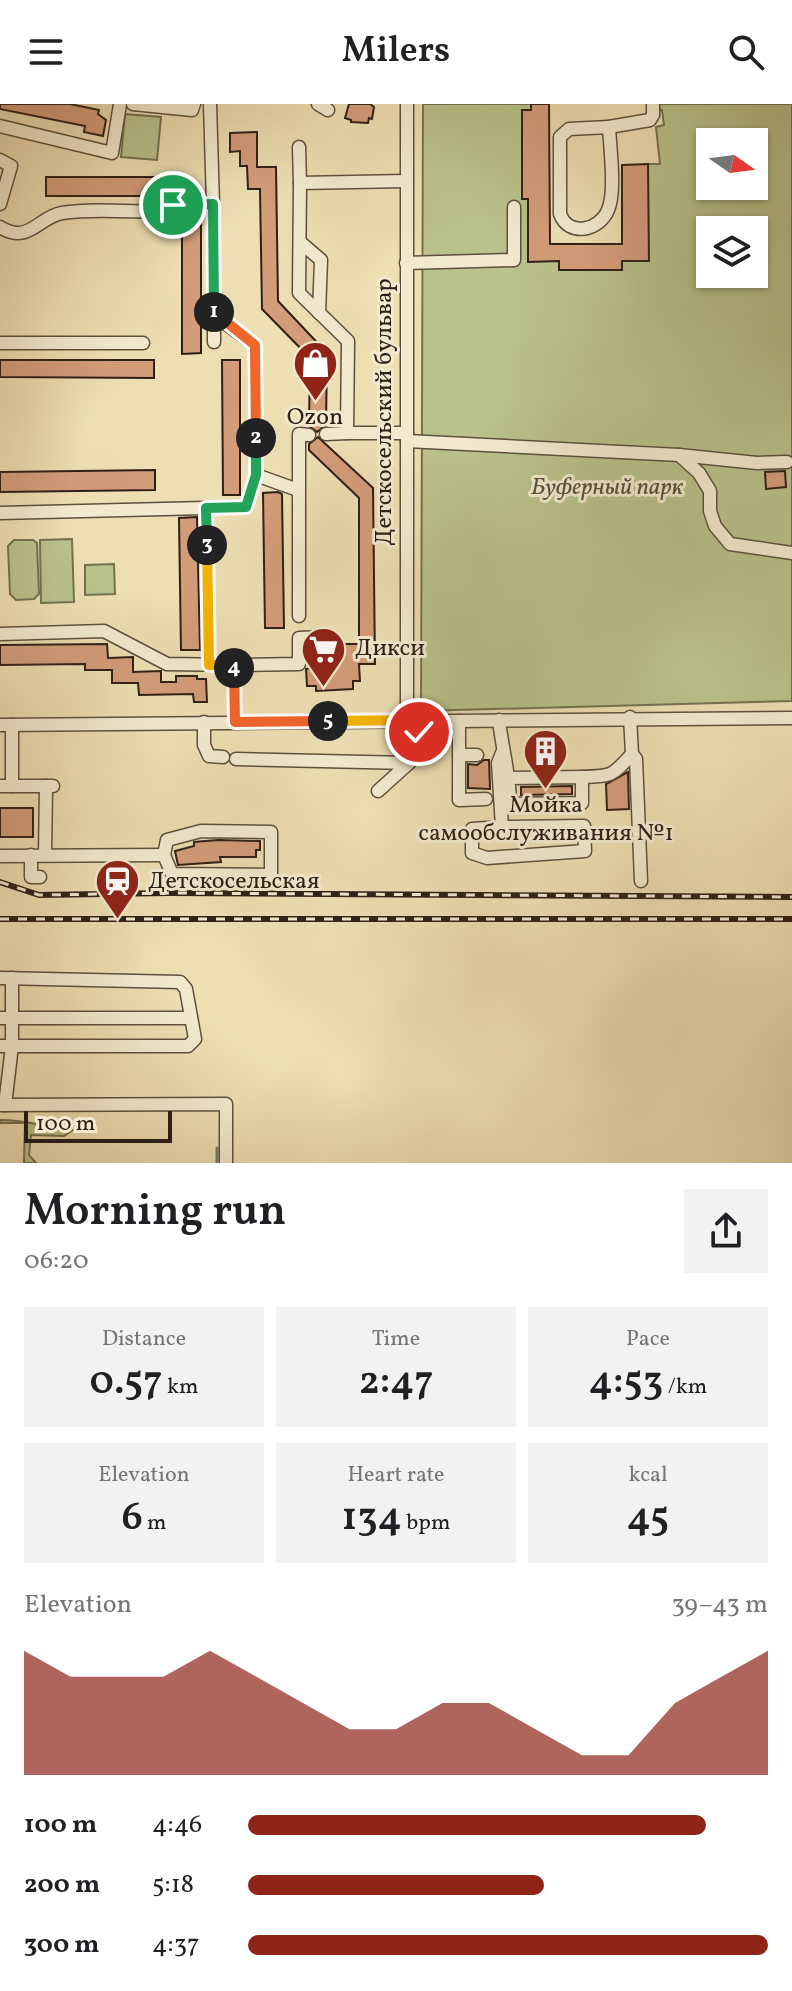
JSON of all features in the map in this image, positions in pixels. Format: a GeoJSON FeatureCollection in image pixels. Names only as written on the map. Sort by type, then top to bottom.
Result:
{"type":"FeatureCollection","features":[{"type":"Feature","properties":{"kind":"street"},"geometry":{"type":"LineString","coordinates":[[0,126],[112,153],[120,104]]}},
{"type":"Feature","properties":{"kind":"street"},"geometry":{"type":"LineString","coordinates":[[133,104],[210,108],[214,342]]}},
{"type":"Feature","properties":{"kind":"street","name":"Детскосельский бульвар"},"geometry":{"type":"LineString","coordinates":[[407,104],[407,437],[413,720],[417,749],[409,763]]}},
{"type":"Feature","properties":{"kind":"street"},"geometry":{"type":"LineString","coordinates":[[609,127],[608,211],[598,224],[590,228],[574,228],[562,221],[560,214],[560,137],[569,129],[609,127],[650,120],[653,104]]}},
{"type":"Feature","properties":{"kind":"street"},"geometry":{"type":"LineString","coordinates":[[299,147],[299,293],[348,341],[347,433]]}},
{"type":"Feature","properties":{"kind":"street"},"geometry":{"type":"LineString","coordinates":[[0,160],[11,166],[0,204]]}},
{"type":"Feature","properties":{"kind":"street"},"geometry":{"type":"LineString","coordinates":[[300,183],[406,181]]}},
{"type":"Feature","properties":{"kind":"street"},"geometry":{"type":"LineString","coordinates":[[0,227],[12,232],[27,232],[60,213],[163,212],[173,205],[213,204]]}},
{"type":"Feature","properties":{"kind":"street"},"geometry":{"type":"LineString","coordinates":[[406,263],[514,260],[514,207]]}},
{"type":"Feature","properties":{"kind":"street"},"geometry":{"type":"LineString","coordinates":[[300,242],[321,260],[319,313]]}},
{"type":"Feature","properties":{"kind":"street"},"geometry":{"type":"LineString","coordinates":[[0,513],[246,507],[256,475],[255,345],[214,315]]}},
{"type":"Feature","properties":{"kind":"street"},"geometry":{"type":"LineString","coordinates":[[0,332],[6,343],[143,343]]}},
{"type":"Feature","properties":{"kind":"street"},"geometry":{"type":"LineString","coordinates":[[299,616],[299,434],[309,435]]}},
{"type":"Feature","properties":{"kind":"street"},"geometry":{"type":"LineString","coordinates":[[326,434],[679,455],[757,463],[787,462]]}},
{"type":"Feature","properties":{"kind":"street"},"geometry":{"type":"LineString","coordinates":[[679,455],[699,473],[710,491],[710,511],[715,526],[730,544],[792,553]]}},
{"type":"Feature","properties":{"kind":"street"},"geometry":{"type":"LineString","coordinates":[[256,475],[298,490]]}},
{"type":"Feature","properties":{"kind":"street"},"geometry":{"type":"LineString","coordinates":[[206,508],[209,665]]}},
{"type":"Feature","properties":{"kind":"street"},"geometry":{"type":"LineString","coordinates":[[0,634],[104,631],[167,664],[299,664],[299,638],[325,637],[326,652]]}},
{"type":"Feature","properties":{"kind":"street"},"geometry":{"type":"LineString","coordinates":[[234,665],[235,722]]}},
{"type":"Feature","properties":{"kind":"street"},"geometry":{"type":"LineString","coordinates":[[510,778],[608,776],[624,767],[632,754],[630,717]]}},
{"type":"Feature","properties":{"kind":"street"},"geometry":{"type":"LineString","coordinates":[[45,855],[50,786],[6,786],[6,725],[630,717],[792,718]]}},
{"type":"Feature","properties":{"kind":"street"},"geometry":{"type":"LineString","coordinates":[[499,720],[502,827]]}},
{"type":"Feature","properties":{"kind":"street"},"geometry":{"type":"LineString","coordinates":[[459,721],[459,800],[486,799]]}},
{"type":"Feature","properties":{"kind":"street"},"geometry":{"type":"LineString","coordinates":[[204,722],[205,752],[209,756],[409,763]]}},
{"type":"Feature","properties":{"kind":"street"},"geometry":{"type":"LineString","coordinates":[[502,753],[507,760],[510,778],[510,804],[582,803],[582,777]]}},
{"type":"Feature","properties":{"kind":"street"},"geometry":{"type":"LineString","coordinates":[[632,754],[636,759],[641,881]]}},
{"type":"Feature","properties":{"kind":"street"},"geometry":{"type":"LineString","coordinates":[[459,755],[477,755]]}},
{"type":"Feature","properties":{"kind":"street"},"geometry":{"type":"LineString","coordinates":[[378,791],[409,763]]}},
{"type":"Feature","properties":{"kind":"street"},"geometry":{"type":"LineString","coordinates":[[584,826],[585,851],[487,858],[472,853],[472,829],[502,827],[584,826]]}},
{"type":"Feature","properties":{"kind":"street"},"geometry":{"type":"LineString","coordinates":[[201,831],[271,832],[271,875],[177,876],[167,869],[164,855],[165,843],[171,838],[201,831]]}},
{"type":"Feature","properties":{"kind":"street"},"geometry":{"type":"LineString","coordinates":[[31,855],[31,877],[40,877]]}},
{"type":"Feature","properties":{"kind":"street"},"geometry":{"type":"LineString","coordinates":[[0,856],[164,855]]}},
{"type":"Feature","properties":{"kind":"street"},"geometry":{"type":"LineString","coordinates":[[6,1046],[188,1046],[195,1039],[191,1018],[184,985],[175,980],[6,978],[2,1105],[226,1104],[226,1163]]}},
{"type":"Feature","properties":{"kind":"street"},"geometry":{"type":"LineString","coordinates":[[6,1018],[191,1018]]}},
{"type":"Feature","properties":{"kind":"green space","name":"Буферный парк"},"geometry":{"type":"Polygon","coordinates":[[[423,104],[531,104],[531,110],[522,110],[522,199],[531,199],[528,208],[528,261],[559,258],[559,270],[621,270],[622,261],[648,261],[648,164],[660,164],[656,127],[664,125],[662,110],[648,109],[648,104],[792,104],[792,701],[421,711],[423,104]]]}},
{"type":"Feature","properties":{"kind":"green space"},"geometry":{"type":"Polygon","coordinates":[[[125,114],[161,117],[157,160],[121,157],[125,114]]]}},
{"type":"Feature","properties":{"kind":"green space"},"geometry":{"type":"Polygon","coordinates":[[[72,539],[74,602],[41,603],[40,540],[72,539]]]}},
{"type":"Feature","properties":{"kind":"green space"},"geometry":{"type":"Polygon","coordinates":[[[14,540],[33,540],[37,543],[39,594],[34,599],[16,600],[10,594],[8,546],[14,540]]]}},
{"type":"Feature","properties":{"kind":"green space"},"geometry":{"type":"Polygon","coordinates":[[[114,564],[115,594],[85,595],[85,565],[114,564]]]}},
{"type":"Feature","properties":{"kind":"green space"},"geometry":{"type":"Polygon","coordinates":[[[0,1120],[19,1121],[73,1130],[64,1136],[31,1135],[29,1155],[36,1163],[24,1163],[25,1123],[0,1123],[0,1120]]]}},
{"type":"Feature","properties":{"kind":"building"},"geometry":{"type":"Polygon","coordinates":[[[0,104],[70,104],[99,110],[98,114],[106,120],[103,136],[84,132],[85,126],[0,109],[0,104]]]}},
{"type":"Feature","properties":{"kind":"building"},"geometry":{"type":"Polygon","coordinates":[[[349,104],[370,104],[374,107],[372,119],[369,118],[368,123],[351,122],[345,118],[349,104]]]}},
{"type":"Feature","properties":{"kind":"building"},"geometry":{"type":"Polygon","coordinates":[[[531,104],[549,104],[550,244],[622,244],[622,165],[648,164],[649,261],[622,261],[622,270],[559,270],[559,261],[528,262],[528,199],[522,199],[522,110],[531,110],[531,104]]]}},
{"type":"Feature","properties":{"kind":"building"},"geometry":{"type":"Polygon","coordinates":[[[257,132],[257,167],[276,167],[278,301],[327,353],[326,425],[317,432],[309,426],[310,358],[262,309],[260,189],[248,189],[247,166],[240,166],[240,151],[230,152],[230,133],[257,132]]]}},
{"type":"Feature","properties":{"kind":"building"},"geometry":{"type":"Polygon","coordinates":[[[46,177],[184,177],[184,196],[46,196],[46,177]]]}},
{"type":"Feature","properties":{"kind":"building"},"geometry":{"type":"Polygon","coordinates":[[[201,217],[201,353],[182,354],[182,218],[201,217]]]}},
{"type":"Feature","properties":{"kind":"building"},"geometry":{"type":"Polygon","coordinates":[[[0,360],[154,360],[154,378],[0,377],[0,360]]]}},
{"type":"Feature","properties":{"kind":"building"},"geometry":{"type":"Polygon","coordinates":[[[222,360],[240,360],[240,495],[223,495],[222,360]]]}},
{"type":"Feature","properties":{"kind":"building"},"geometry":{"type":"Polygon","coordinates":[[[318,437],[373,488],[375,664],[359,664],[360,681],[353,681],[353,689],[316,691],[316,686],[307,686],[306,669],[311,668],[310,647],[317,646],[318,656],[326,661],[340,657],[340,644],[359,644],[359,498],[309,450],[309,444],[318,437]]]}},
{"type":"Feature","properties":{"kind":"building"},"geometry":{"type":"Polygon","coordinates":[[[155,470],[155,490],[0,492],[0,472],[155,470]]]}},
{"type":"Feature","properties":{"kind":"building"},"geometry":{"type":"Polygon","coordinates":[[[785,471],[786,487],[766,489],[765,472],[785,471]]]}},
{"type":"Feature","properties":{"kind":"building"},"geometry":{"type":"Polygon","coordinates":[[[263,493],[282,494],[284,628],[265,628],[263,493]]]}},
{"type":"Feature","properties":{"kind":"building"},"geometry":{"type":"Polygon","coordinates":[[[197,517],[200,650],[181,650],[179,518],[197,517]]]}},
{"type":"Feature","properties":{"kind":"building"},"geometry":{"type":"Polygon","coordinates":[[[107,644],[108,658],[133,657],[133,672],[161,671],[161,682],[176,682],[176,676],[206,679],[207,702],[194,702],[193,694],[139,695],[138,683],[112,683],[112,670],[85,670],[85,664],[0,665],[0,645],[107,644]]]}},
{"type":"Feature","properties":{"kind":"building"},"geometry":{"type":"Polygon","coordinates":[[[489,760],[490,789],[468,788],[468,764],[477,765],[489,760]]]}},
{"type":"Feature","properties":{"kind":"building"},"geometry":{"type":"Polygon","coordinates":[[[628,772],[629,809],[607,810],[606,784],[628,772]]]}},
{"type":"Feature","properties":{"kind":"building","name":"Мойка самообслуживания №1"},"geometry":{"type":"Polygon","coordinates":[[[572,786],[572,794],[521,795],[521,787],[572,786]]]}},
{"type":"Feature","properties":{"kind":"building"},"geometry":{"type":"Polygon","coordinates":[[[0,808],[33,808],[33,837],[0,837],[0,808]]]}},
{"type":"Feature","properties":{"kind":"building"},"geometry":{"type":"Polygon","coordinates":[[[260,841],[260,850],[256,850],[256,857],[220,857],[221,862],[178,865],[175,851],[194,846],[194,842],[260,841]]]}},
{"type":"Feature","properties":{"kind":"waterway"},"geometry":{"type":"LineString","coordinates":[[217,1148],[217,1163]]}},
{"type":"Feature","properties":{"kind":"railway"},"geometry":{"type":"LineString","coordinates":[[0,882],[39,895],[792,897]]}},
{"type":"Feature","properties":{"kind":"railway"},"geometry":{"type":"LineString","coordinates":[[0,919],[792,919]]}},
{"type":"Feature","properties":{"kind":"place","name":"Ozon"},"geometry":{"type":"Point","coordinates":[315,403]}},
{"type":"Feature","properties":{"kind":"place","name":"Дикси"},"geometry":{"type":"Point","coordinates":[324,688]}},
{"type":"Feature","properties":{"kind":"place","name":"Мойка самообслуживания №1"},"geometry":{"type":"Point","coordinates":[546,791]}},
{"type":"Feature","properties":{"kind":"place","name":"Детскосельская"},"geometry":{"type":"Point","coordinates":[117,921]}},
{"type":"Feature","properties":{"kind":"route"},"geometry":{"type":"LineString","coordinates":[[173,205],[213,204],[214,315],[255,345],[256,475],[246,507],[206,508],[209,665],[234,665],[235,722],[419,720],[419,732]]}}]}
